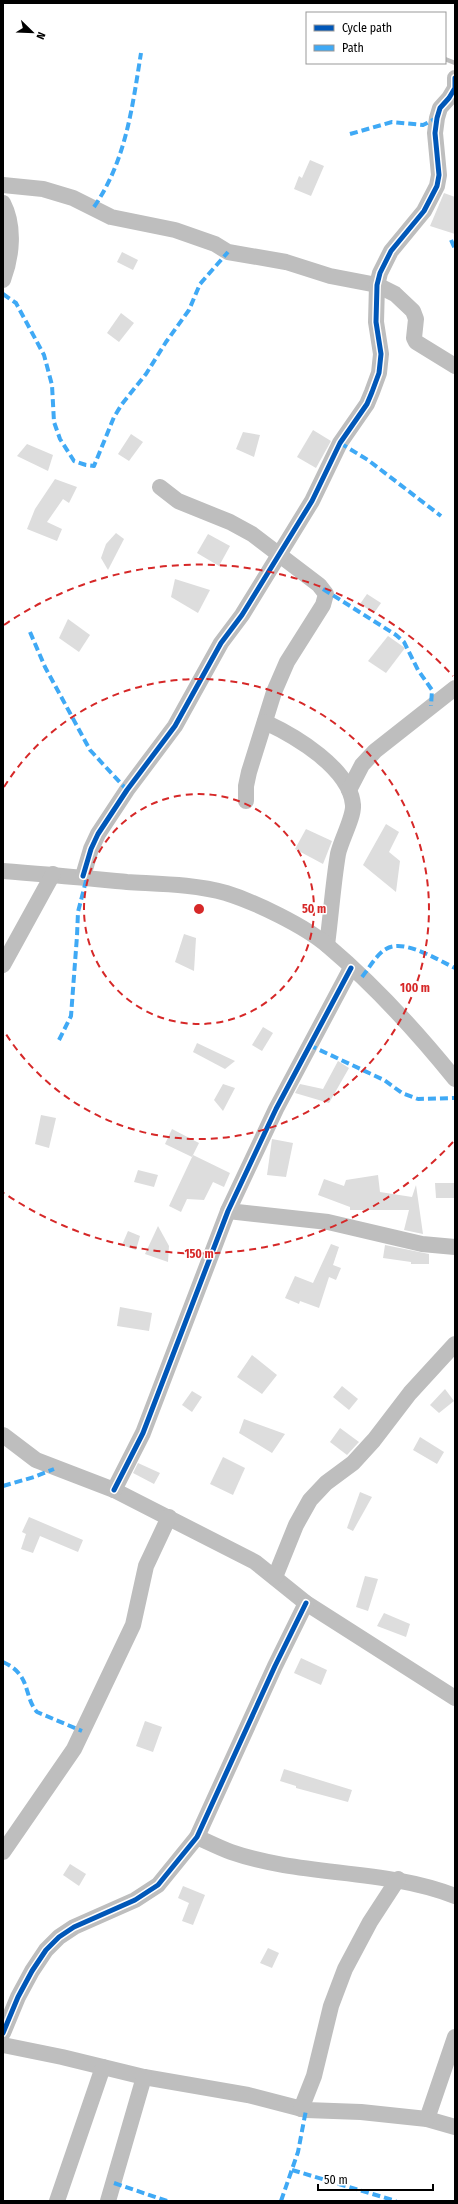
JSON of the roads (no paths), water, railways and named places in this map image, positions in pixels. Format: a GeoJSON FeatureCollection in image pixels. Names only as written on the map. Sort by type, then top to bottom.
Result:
{"type":"FeatureCollection","features":[{"type":"Feature","properties":{"kind":"street"},"geometry":{"type":"LineString","coordinates":[[84,876],[91,849],[98,834],[127,790],[151,761],[175,726],[220,643],[242,615],[277,555],[312,501],[340,443],[367,404],[379,373],[381,354],[376,322],[377,285],[380,273],[391,251],[424,211],[437,186],[439,175],[436,133],[437,118],[440,108],[450,98],[455,88],[455,78]]}},
{"type":"Feature","properties":{"kind":"street"},"geometry":{"type":"LineString","coordinates":[[3,185],[43,189],[73,198],[111,217],[175,230],[215,244],[228,252],[286,262],[330,276],[377,285],[395,294],[413,311],[416,319],[414,338],[416,342],[455,366]]}},
{"type":"Feature","properties":{"kind":"street"},"geometry":{"type":"LineString","coordinates":[[3,203],[9,218],[11,250],[3,280]]}},
{"type":"Feature","properties":{"kind":"street"},"geometry":{"type":"LineString","coordinates":[[160,487],[178,501],[230,522],[252,534],[277,555],[319,585],[326,594],[323,605],[287,662],[265,722],[246,786],[246,801]]}},
{"type":"Feature","properties":{"kind":"street"},"geometry":{"type":"LineString","coordinates":[[349,790],[362,764],[375,751],[452,695]]}},
{"type":"Feature","properties":{"kind":"street"},"geometry":{"type":"LineString","coordinates":[[265,722],[322,757],[336,771],[349,790],[353,805],[351,817],[344,832],[338,854],[327,945]]}},
{"type":"Feature","properties":{"kind":"street"},"geometry":{"type":"LineString","coordinates":[[3,871],[84,876],[177,886],[225,893],[258,905],[327,945],[362,977],[429,1046],[455,1079]]}},
{"type":"Feature","properties":{"kind":"street"},"geometry":{"type":"LineString","coordinates":[[3,965],[53,874]]}},
{"type":"Feature","properties":{"kind":"street"},"geometry":{"type":"LineString","coordinates":[[114,1490],[143,1433],[228,1211],[276,1109],[332,1000],[351,968]]}},
{"type":"Feature","properties":{"kind":"street"},"geometry":{"type":"LineString","coordinates":[[228,1211],[328,1222],[422,1244],[455,1247]]}},
{"type":"Feature","properties":{"kind":"street"},"geometry":{"type":"LineString","coordinates":[[275,1577],[296,1525],[310,1500],[326,1483],[353,1463],[374,1440],[410,1393],[455,1344]]}},
{"type":"Feature","properties":{"kind":"street"},"geometry":{"type":"LineString","coordinates":[[3,1435],[36,1460],[114,1490],[250,1559],[275,1577],[306,1604],[455,1698]]}},
{"type":"Feature","properties":{"kind":"street"},"geometry":{"type":"LineString","coordinates":[[3,1852],[74,1749],[133,1625],[146,1566],[169,1517]]}},
{"type":"Feature","properties":{"kind":"street"},"geometry":{"type":"LineString","coordinates":[[3,2033],[18,1997],[32,1971],[46,1950],[59,1937],[74,1927],[135,1900],[158,1885],[198,1837],[275,1666],[306,1604]]}},
{"type":"Feature","properties":{"kind":"street"},"geometry":{"type":"LineString","coordinates":[[198,1837],[231,1852],[264,1860],[398,1879],[432,1887],[455,1896]]}},
{"type":"Feature","properties":{"kind":"street"},"geometry":{"type":"LineString","coordinates":[[301,2109],[314,2076],[331,2006],[345,1969],[370,1922],[398,1879]]}},
{"type":"Feature","properties":{"kind":"street"},"geometry":{"type":"LineString","coordinates":[[428,2118],[455,2037]]}},
{"type":"Feature","properties":{"kind":"street"},"geometry":{"type":"LineString","coordinates":[[3,2045],[144,2077],[248,2094],[301,2109],[361,2112],[428,2118],[455,2127]]}},
{"type":"Feature","properties":{"kind":"street"},"geometry":{"type":"LineString","coordinates":[[57,2201],[103,2067]]}},
{"type":"Feature","properties":{"kind":"street"},"geometry":{"type":"LineString","coordinates":[[108,2201],[144,2077]]}},
{"type":"Feature","properties":{"kind":"waterway"},"geometry":{"type":"LineString","coordinates":[[446,59],[455,63]]}}]}
